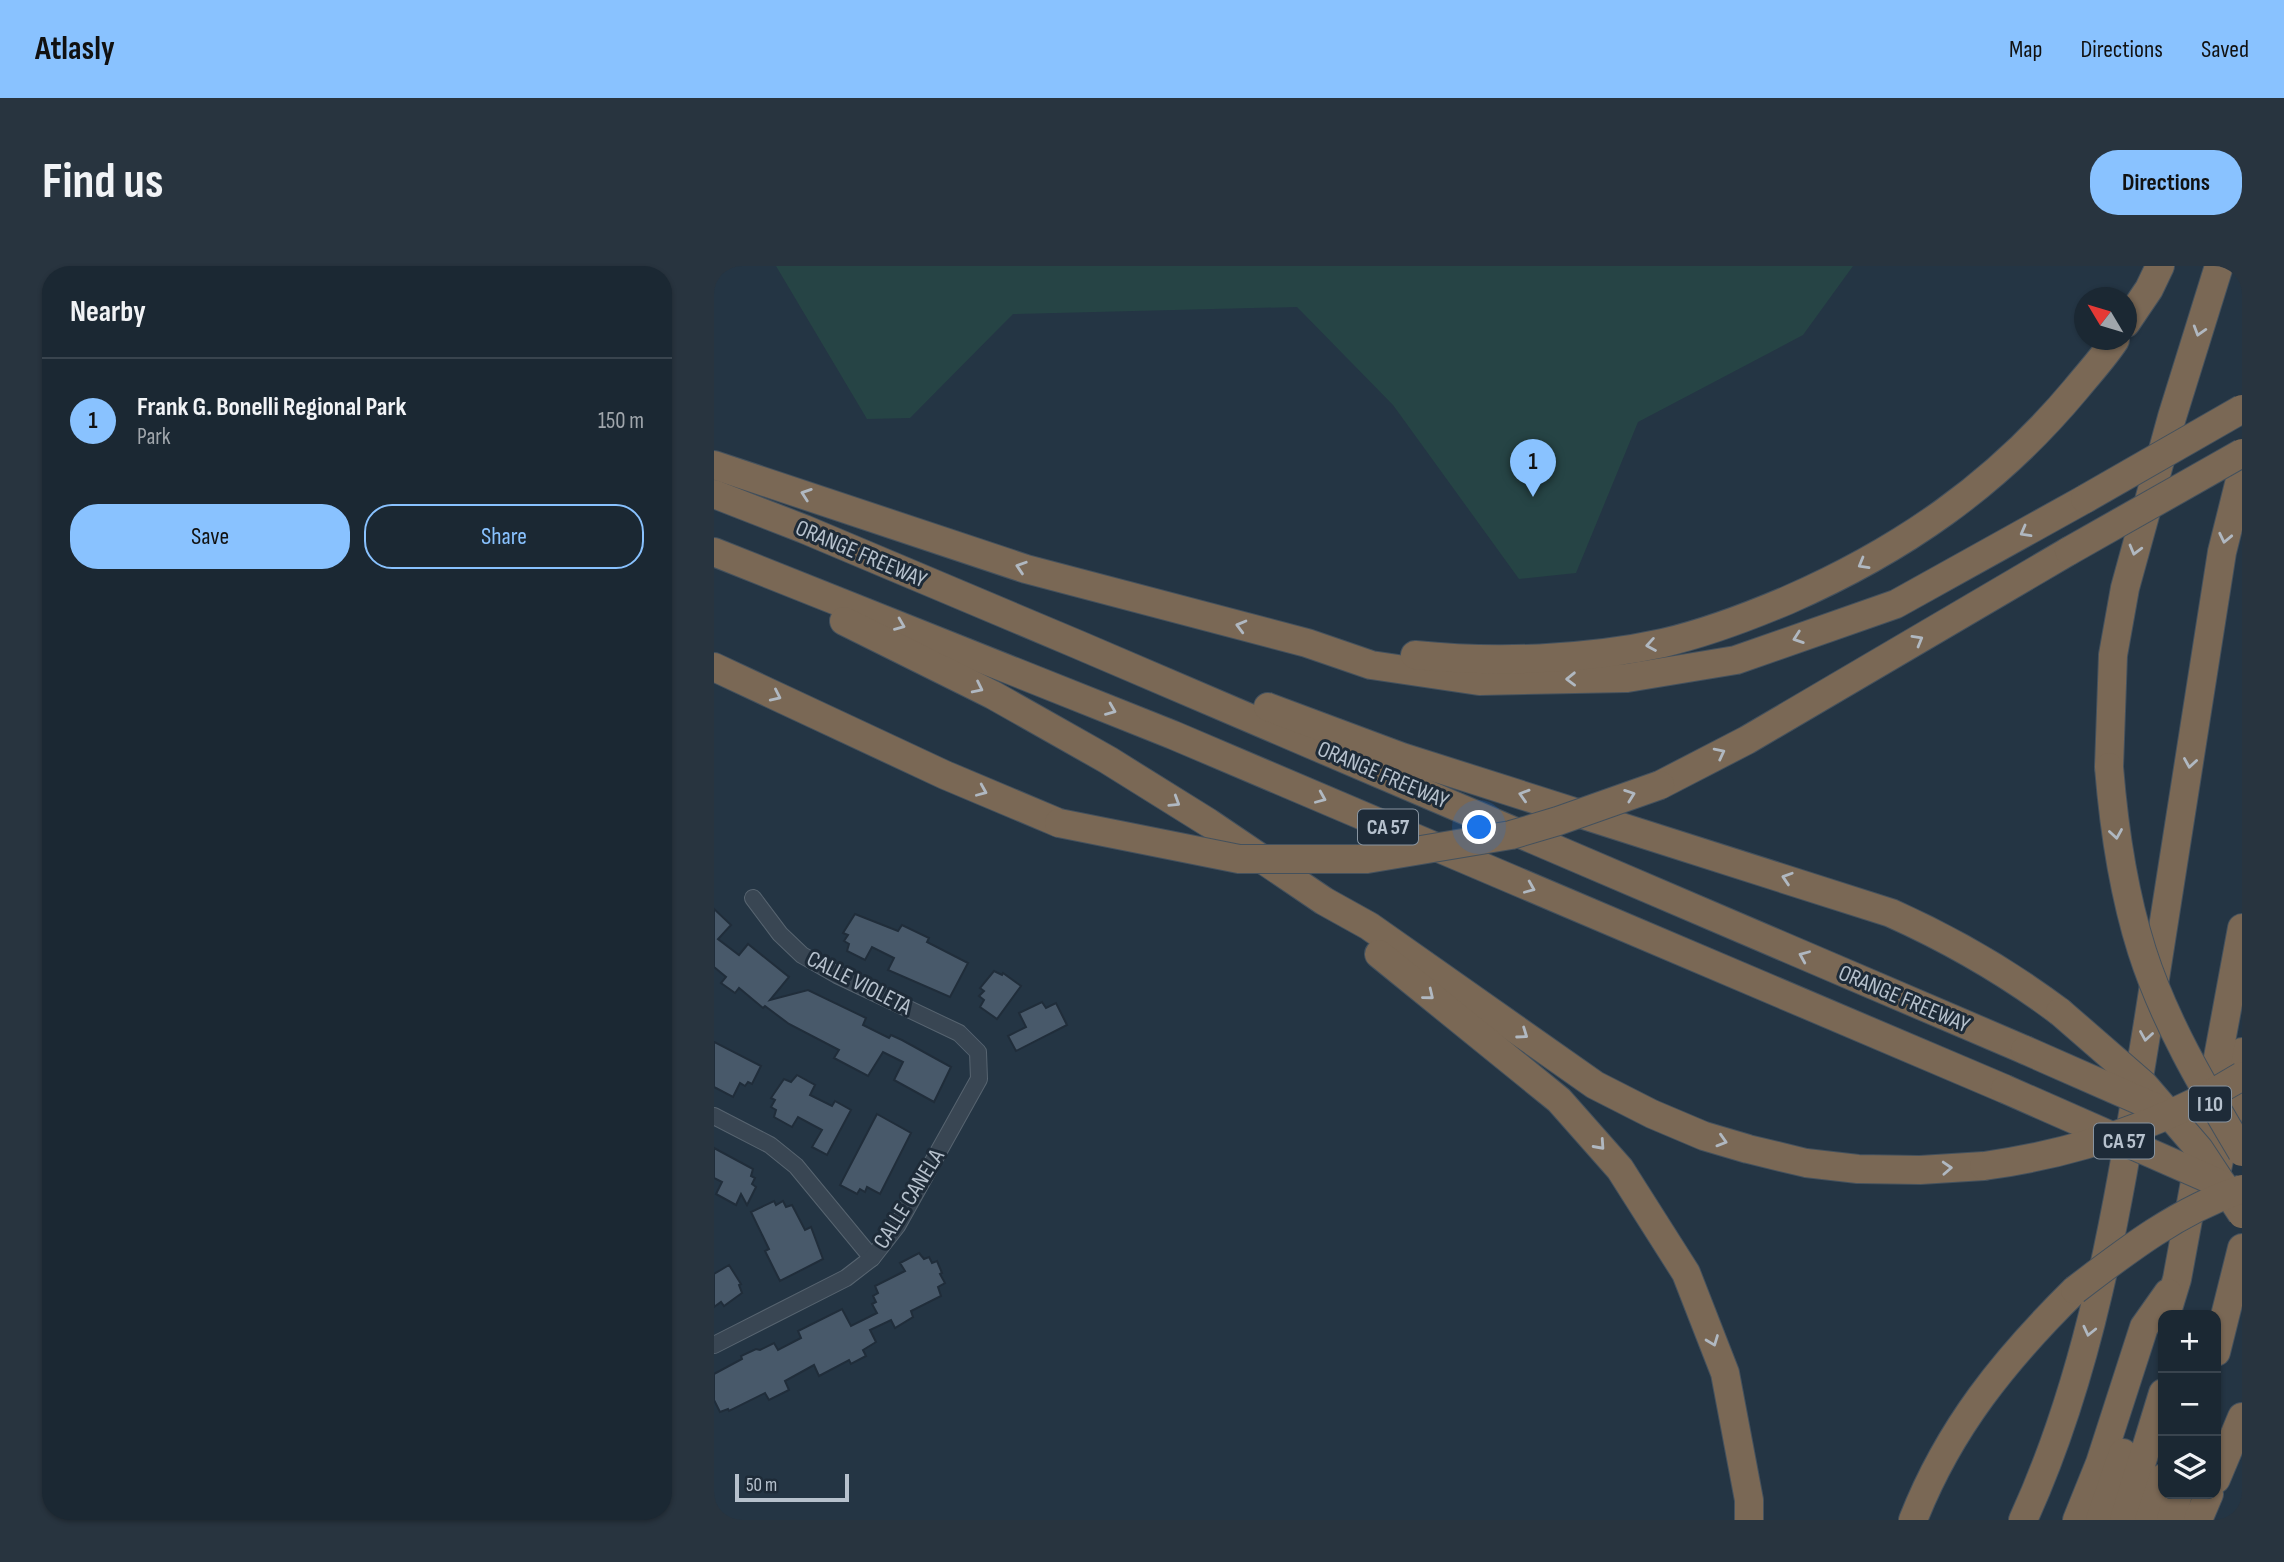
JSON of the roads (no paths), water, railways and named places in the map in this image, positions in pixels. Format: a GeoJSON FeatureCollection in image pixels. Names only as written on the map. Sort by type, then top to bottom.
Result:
{"type":"FeatureCollection","features":[{"type":"Feature","properties":{"kind":"highway"},"geometry":{"type":"LineString","coordinates":[[2137,306],[2160,266]]}},
{"type":"Feature","properties":{"kind":"highway"},"geometry":{"type":"LineString","coordinates":[[2219,266],[2172,416],[2125,588],[2113,655],[2109,766],[2115,832],[2126,893],[2142,952],[2183,1047],[2242,1152]]}},
{"type":"Feature","properties":{"kind":"highway"},"geometry":{"type":"LineString","coordinates":[[1307,643],[1481,659],[1593,655],[1664,643],[1742,620],[1841,577],[1922,530],[1994,475],[2044,428],[2107,350]]}},
{"type":"Feature","properties":{"kind":"highway"},"geometry":{"type":"LineString","coordinates":[[714,465],[1026,569],[1307,643],[1371,665],[1479,681],[1627,678],[1736,660],[1896,604],[2242,409]]}},
{"type":"Feature","properties":{"kind":"highway"},"geometry":{"type":"LineString","coordinates":[[714,667],[945,775],[1059,823],[1239,859],[1367,859],[1511,835],[1660,785],[1747,740],[2242,453]]}},
{"type":"Feature","properties":{"kind":"highway"},"geometry":{"type":"LineString","coordinates":[[2023,1520],[2058,1432],[2085,1349],[2113,1227],[2222,552],[2242,472]]}},
{"type":"Feature","properties":{"kind":"highway","name":"ORANGE FREEWAY"},"geometry":{"type":"LineString","coordinates":[[714,494],[1079,645],[2025,1050],[2242,1146]]}},
{"type":"Feature","properties":{"kind":"highway","name":"ORANGE FREEWAY"},"geometry":{"type":"LineString","coordinates":[[714,552],[1173,735],[2242,1191]]}},
{"type":"Feature","properties":{"kind":"highway"},"geometry":{"type":"LineString","coordinates":[[768,573],[821,610],[993,695],[1108,760],[1209,822],[1324,901],[1369,926],[1595,1085],[1652,1114],[1704,1136],[1806,1163],[1858,1169],[1984,1167],[2071,1149],[2127,1133],[2166,1118],[2242,1076]]}},
{"type":"Feature","properties":{"kind":"highway"},"geometry":{"type":"LineString","coordinates":[[1079,645],[1273,709],[1402,757],[1891,913],[1938,934],[1983,959],[2060,1012],[2144,1085],[2199,1149],[2242,1214]]}},
{"type":"Feature","properties":{"kind":"highway"},"geometry":{"type":"LineString","coordinates":[[1324,901],[1364,942],[1559,1100],[1620,1169],[1686,1273],[1725,1373],[1749,1500],[1749,1520]]}},
{"type":"Feature","properties":{"kind":"highway","name":"I 10"},"geometry":{"type":"LineString","coordinates":[[2168,1310],[2177,1279],[2242,928]]}},
{"type":"Feature","properties":{"kind":"highway"},"geometry":{"type":"LineString","coordinates":[[2186,1310],[2242,1052]]}},
{"type":"Feature","properties":{"kind":"highway"},"geometry":{"type":"LineString","coordinates":[[1913,1520],[1925,1488],[1978,1398],[2026,1340],[2075,1290],[2157,1229],[2216,1197],[2242,1191]]}},
{"type":"Feature","properties":{"kind":"highway"},"geometry":{"type":"LineString","coordinates":[[2209,1310],[2220,1270],[2242,1239]]}},
{"type":"Feature","properties":{"kind":"highway"},"geometry":{"type":"LineString","coordinates":[[2221,1332],[2242,1248]]}},
{"type":"Feature","properties":{"kind":"highway"},"geometry":{"type":"LineString","coordinates":[[2077,1520],[2100,1463],[2144,1327],[2177,1279]]}},
{"type":"Feature","properties":{"kind":"highway"},"geometry":{"type":"LineString","coordinates":[[2101,1520],[2158,1339]]}},
{"type":"Feature","properties":{"kind":"highway"},"geometry":{"type":"LineString","coordinates":[[2124,1520],[2158,1409]]}},
{"type":"Feature","properties":{"kind":"highway"},"geometry":{"type":"LineString","coordinates":[[2221,1467],[2242,1417]]}},
{"type":"Feature","properties":{"kind":"highway"},"geometry":{"type":"LineString","coordinates":[[2149,1520],[2158,1493]]}},
{"type":"Feature","properties":{"kind":"highway"},"geometry":{"type":"LineString","coordinates":[[2171,1520],[2177,1499]]}},
{"type":"Feature","properties":{"kind":"highway"},"geometry":{"type":"LineString","coordinates":[[2198,1520],[2207,1499]]}},
{"type":"Feature","properties":{"kind":"street","name":"CALLE VIOLETA"},"geometry":{"type":"LineString","coordinates":[[754,898],[780,934],[802,955],[837,975],[960,1033],[978,1052]]}},
{"type":"Feature","properties":{"kind":"street","name":"CALLE CANELA"},"geometry":{"type":"LineString","coordinates":[[714,1345],[846,1279],[872,1258],[897,1226],[979,1079],[978,1052]]}},
{"type":"Feature","properties":{"kind":"street"},"geometry":{"type":"LineString","coordinates":[[714,1116],[770,1145],[796,1166],[872,1258]]}},
{"type":"Feature","properties":{"kind":"place","name":"Frank G. Bonelli Regional Park"},"geometry":{"type":"Point","coordinates":[1533,497]}}]}
